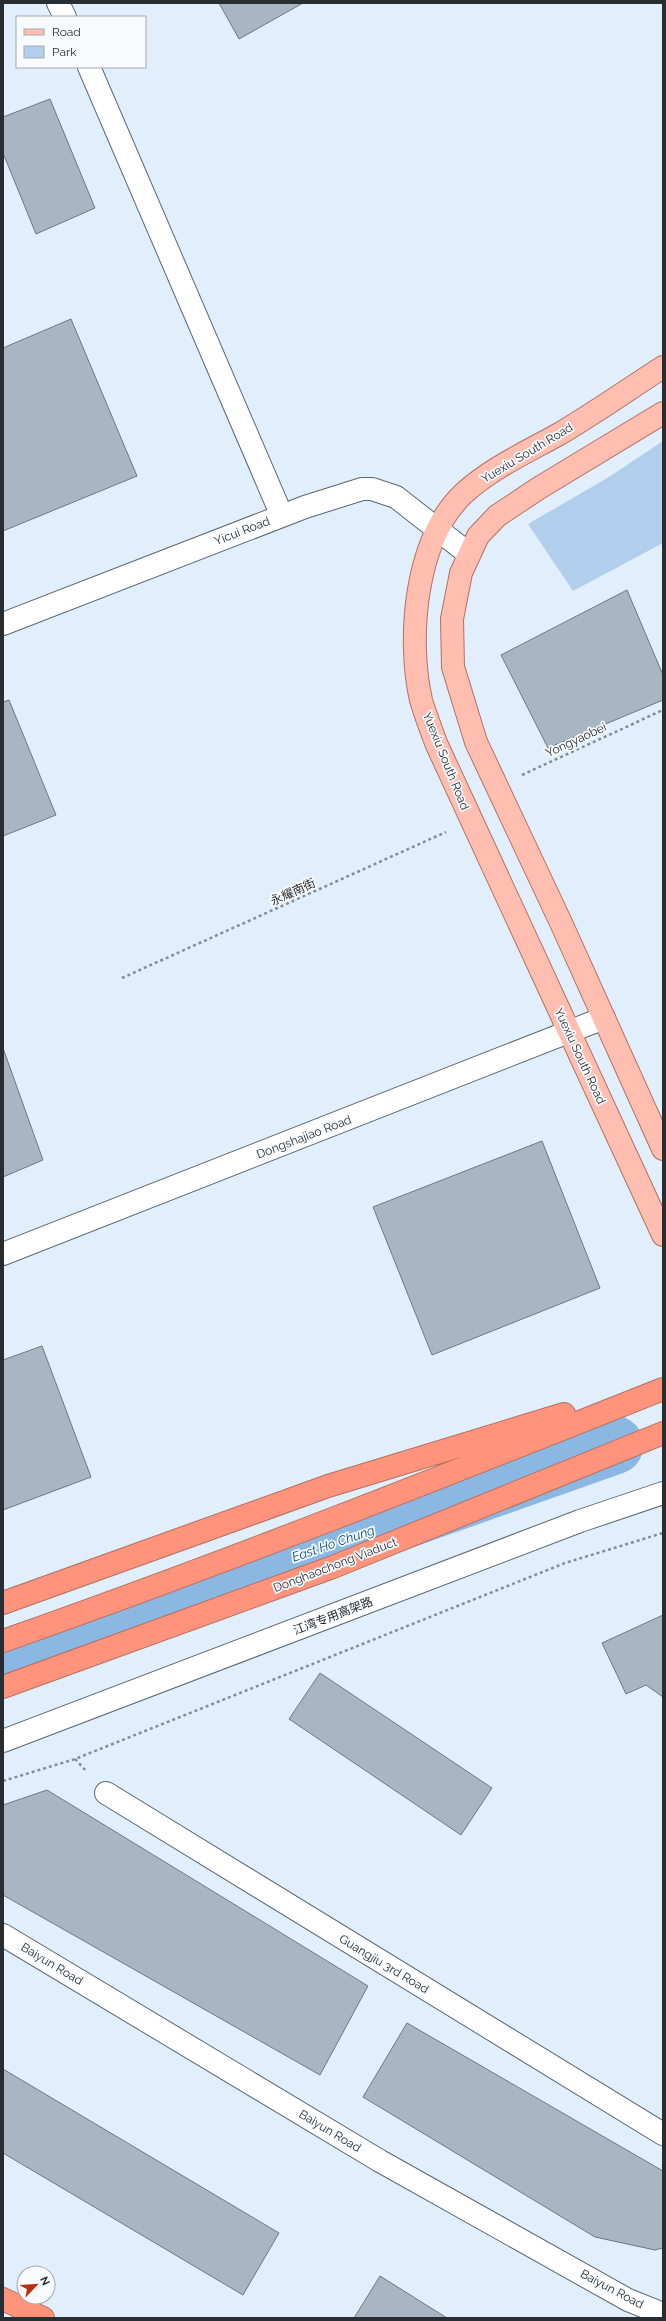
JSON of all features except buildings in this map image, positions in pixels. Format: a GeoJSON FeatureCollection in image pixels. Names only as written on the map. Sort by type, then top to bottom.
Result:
{"type":"FeatureCollection","features":[{"type":"Feature","properties":{"kind":"highway"},"geometry":{"type":"LineString","coordinates":[[3,1603],[328,1486],[663,1384]]}},
{"type":"Feature","properties":{"kind":"highway"},"geometry":{"type":"LineString","coordinates":[[3,1641],[173,1581],[331,1521],[663,1389]]}},
{"type":"Feature","properties":{"kind":"highway","name":"Donghaochong Viaduct"},"geometry":{"type":"LineString","coordinates":[[3,1687],[333,1567],[663,1433]]}},
{"type":"Feature","properties":{"kind":"highway"},"geometry":{"type":"LineString","coordinates":[[3,2299],[43,2318]]}},
{"type":"Feature","properties":{"kind":"main road","name":"Yuexiu South Road"},"geometry":{"type":"LineString","coordinates":[[663,367],[563,432],[492,473],[463,494],[437,528],[421,575],[416,614],[416,654],[421,700],[436,743],[471,822],[663,1235]]}},
{"type":"Feature","properties":{"kind":"main road"},"geometry":{"type":"LineString","coordinates":[[663,413],[539,488],[497,516],[478,536],[461,572],[452,619],[453,667],[476,742],[663,1149]]}},
{"type":"Feature","properties":{"kind":"street"},"geometry":{"type":"LineString","coordinates":[[58,3],[64,16]]}},
{"type":"Feature","properties":{"kind":"street"},"geometry":{"type":"LineString","coordinates":[[89,68],[282,516]]}},
{"type":"Feature","properties":{"kind":"street","name":"Yicui Road"},"geometry":{"type":"LineString","coordinates":[[3,624],[282,516],[351,492],[372,489],[396,497],[470,554]]}},
{"type":"Feature","properties":{"kind":"street","name":"Dongshajiao Road"},"geometry":{"type":"LineString","coordinates":[[3,1254],[570,1033],[604,1018]]}},
{"type":"Feature","properties":{"kind":"street","name":"江湾专用高架路"},"geometry":{"type":"LineString","coordinates":[[3,1741],[580,1520],[663,1493]]}},
{"type":"Feature","properties":{"kind":"street","name":"Guangjiu 3rd Road"},"geometry":{"type":"LineString","coordinates":[[106,1793],[663,2134]]}},
{"type":"Feature","properties":{"kind":"street","name":"Baiyun Road"},"geometry":{"type":"LineString","coordinates":[[3,1935],[380,2161],[628,2300],[663,2314]]}},
{"type":"Feature","properties":{"kind":"path","name":"Yongyaobei"},"geometry":{"type":"LineString","coordinates":[[497,787],[663,710]]}},
{"type":"Feature","properties":{"kind":"path","name":"永耀南街"},"geometry":{"type":"LineString","coordinates":[[122,978],[471,822]]}},
{"type":"Feature","properties":{"kind":"path"},"geometry":{"type":"LineString","coordinates":[[3,1781],[75,1759],[565,1563],[663,1532]]}},
{"type":"Feature","properties":{"kind":"green space"},"geometry":{"type":"Polygon","coordinates":[[[663,441],[663,543],[573,591],[528,524],[609,477],[663,441]]]}},
{"type":"Feature","properties":{"kind":"waterway","name":"East Ho Chung"},"geometry":{"type":"LineString","coordinates":[[3,1661],[614,1445]]}}]}
